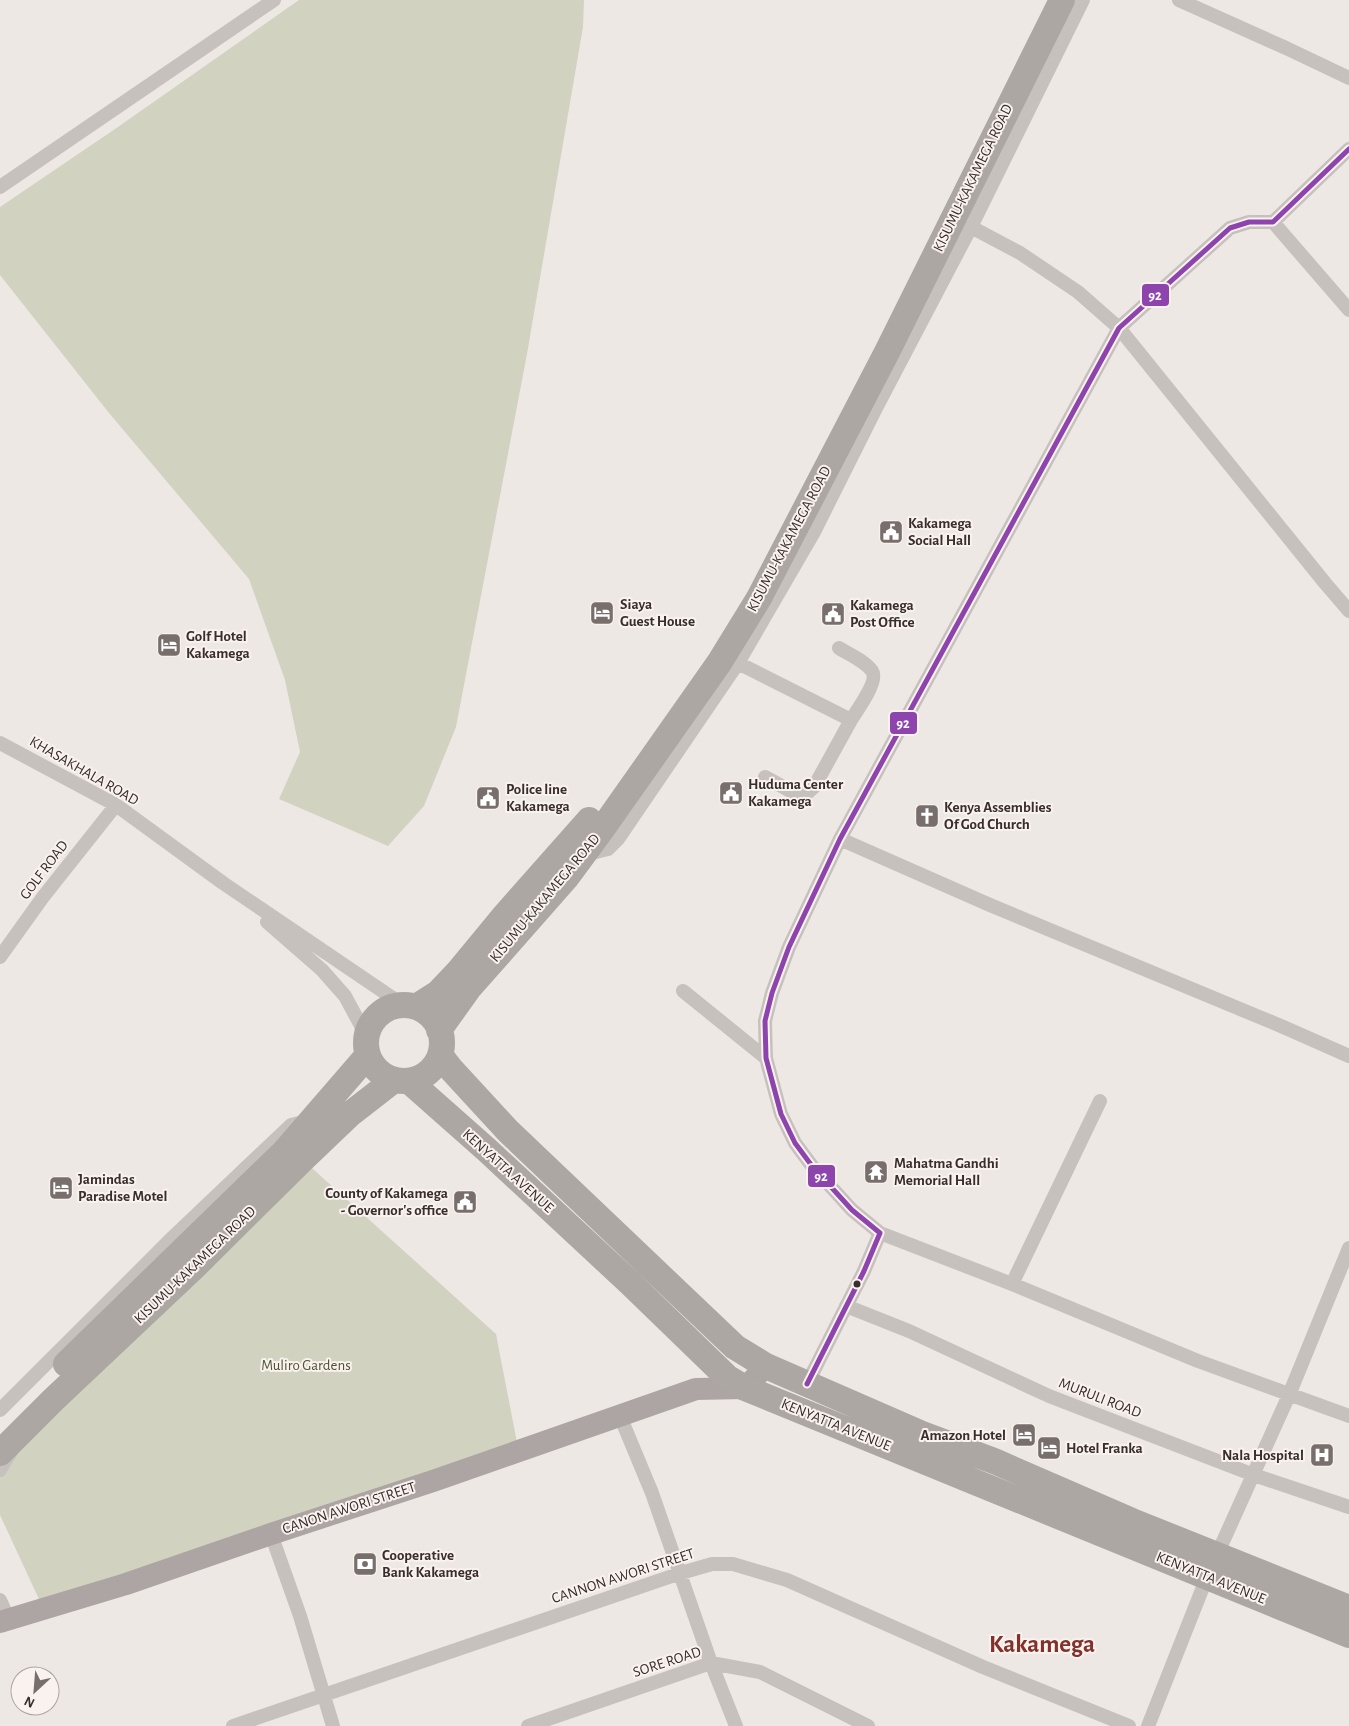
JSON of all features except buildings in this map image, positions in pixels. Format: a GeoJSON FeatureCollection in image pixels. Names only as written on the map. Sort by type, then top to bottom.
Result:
{"type":"FeatureCollection","features":[{"type":"Feature","properties":{"kind":"highway","name":"KISUMU-KAKAMEGA ROAD"},"geometry":{"type":"LineString","coordinates":[[409,1006],[438,992],[458,972],[505,915],[587,822],[694,671],[725,622],[780,526],[873,346],[1045,0]]}},
{"type":"Feature","properties":{"kind":"highway","name":"KISUMU-KAKAMEGA ROAD"},"geometry":{"type":"LineString","coordinates":[[439,1042],[469,988],[566,878],[583,856],[719,663],[759,598],[898,330],[1062,0]]}},
{"type":"Feature","properties":{"kind":"highway"},"geometry":{"type":"LineString","coordinates":[[409,1006],[426,1012],[434,1020],[439,1042],[435,1064],[428,1072],[419,1078],[401,1080],[378,1071],[367,1045],[371,1023],[380,1014],[391,1008],[409,1006]]}},
{"type":"Feature","properties":{"kind":"highway","name":"KENYATTA AVENUE"},"geometry":{"type":"LineString","coordinates":[[439,1042],[450,1068],[508,1131],[735,1347],[766,1366],[807,1384],[1030,1505],[1212,1566],[1343,1619]]}},
{"type":"Feature","properties":{"kind":"highway","name":"KISUMU-KAKAMEGA ROAD"},"geometry":{"type":"LineString","coordinates":[[0,1429],[284,1151],[314,1119],[367,1045]]}},
{"type":"Feature","properties":{"kind":"highway","name":"KISUMU-KAKAMEGA ROAD"},"geometry":{"type":"LineString","coordinates":[[0,1453],[349,1115],[401,1080]]}},
{"type":"Feature","properties":{"kind":"highway","name":"KENYATTA AVENUE"},"geometry":{"type":"LineString","coordinates":[[401,1080],[487,1150],[630,1283],[728,1378],[745,1388],[917,1445],[994,1461],[1132,1521],[1212,1566]]}},
{"type":"Feature","properties":{"kind":"highway"},"geometry":{"type":"LineString","coordinates":[[487,1150],[508,1131]]}},
{"type":"Feature","properties":{"kind":"highway"},"geometry":{"type":"LineString","coordinates":[[1030,1505],[1040,1481]]}},
{"type":"Feature","properties":{"kind":"main road"},"geometry":{"type":"LineString","coordinates":[[696,1389],[713,1365],[735,1347]]}},
{"type":"Feature","properties":{"kind":"main road"},"geometry":{"type":"LineString","coordinates":[[745,1388],[766,1366]]}},
{"type":"Feature","properties":{"kind":"main road","name":"CANON AWORI STREET"},"geometry":{"type":"LineString","coordinates":[[3,1614],[126,1584],[433,1481],[696,1389],[745,1388]]}},
{"type":"Feature","properties":{"kind":"street"},"geometry":{"type":"LineString","coordinates":[[0,187],[274,0]]}},
{"type":"Feature","properties":{"kind":"street"},"geometry":{"type":"LineString","coordinates":[[583,856],[608,849],[618,839],[738,662],[814,532],[971,227],[1083,0]]}},
{"type":"Feature","properties":{"kind":"street"},"geometry":{"type":"LineString","coordinates":[[1179,0],[1349,78]]}},
{"type":"Feature","properties":{"kind":"street"},"geometry":{"type":"LineString","coordinates":[[1349,149],[1273,222],[1248,222],[1230,228],[1119,328],[840,839],[789,947],[772,993],[765,1021],[766,1058],[780,1114],[795,1142],[812,1166],[852,1210],[880,1233],[1012,1284],[1198,1362],[1349,1416]]}},
{"type":"Feature","properties":{"kind":"street"},"geometry":{"type":"LineString","coordinates":[[1273,222],[1349,310]]}},
{"type":"Feature","properties":{"kind":"street"},"geometry":{"type":"LineString","coordinates":[[971,227],[1020,253],[1071,287],[1119,328],[1349,611]]}},
{"type":"Feature","properties":{"kind":"street"},"geometry":{"type":"LineString","coordinates":[[898,330],[927,310]]}},
{"type":"Feature","properties":{"kind":"street"},"geometry":{"type":"LineString","coordinates":[[765,777],[796,794],[806,794],[814,787],[874,680],[874,672],[840,648]]}},
{"type":"Feature","properties":{"kind":"street"},"geometry":{"type":"LineString","coordinates":[[738,662],[851,720]]}},
{"type":"Feature","properties":{"kind":"street","name":"KHASAKHALA ROAD"},"geometry":{"type":"LineString","coordinates":[[0,742],[116,805],[223,883]]}},
{"type":"Feature","properties":{"kind":"street","name":"GOLF ROAD"},"geometry":{"type":"LineString","coordinates":[[0,957],[43,897],[116,805]]}},
{"type":"Feature","properties":{"kind":"street"},"geometry":{"type":"LineString","coordinates":[[840,839],[990,905],[1282,1026],[1349,1056]]}},
{"type":"Feature","properties":{"kind":"street"},"geometry":{"type":"LineString","coordinates":[[223,883],[409,1006]]}},
{"type":"Feature","properties":{"kind":"street"},"geometry":{"type":"LineString","coordinates":[[223,883],[322,970],[345,996],[367,1045]]}},
{"type":"Feature","properties":{"kind":"street"},"geometry":{"type":"LineString","coordinates":[[683,991],[766,1058]]}},
{"type":"Feature","properties":{"kind":"street"},"geometry":{"type":"LineString","coordinates":[[1012,1284],[1100,1101]]}},
{"type":"Feature","properties":{"kind":"street"},"geometry":{"type":"LineString","coordinates":[[0,1410],[172,1237],[291,1124],[314,1119]]}},
{"type":"Feature","properties":{"kind":"street"},"geometry":{"type":"LineString","coordinates":[[807,1384],[880,1233]]}},
{"type":"Feature","properties":{"kind":"street"},"geometry":{"type":"LineString","coordinates":[[1148,1726],[1212,1566],[1289,1395],[1349,1248]]}},
{"type":"Feature","properties":{"kind":"street","name":"MURULI ROAD"},"geometry":{"type":"LineString","coordinates":[[846,1306],[909,1331],[1049,1396],[1254,1475],[1349,1507]]}},
{"type":"Feature","properties":{"kind":"street"},"geometry":{"type":"LineString","coordinates":[[620,1416],[652,1493],[711,1664],[736,1726]]}},
{"type":"Feature","properties":{"kind":"street"},"geometry":{"type":"LineString","coordinates":[[0,1470],[30,1422]]}},
{"type":"Feature","properties":{"kind":"street"},"geometry":{"type":"LineString","coordinates":[[271,1534],[300,1616],[333,1726]]}},
{"type":"Feature","properties":{"kind":"street","name":"CANNON AWORI STREET"},"geometry":{"type":"LineString","coordinates":[[233,1726],[681,1573],[712,1564],[733,1564],[787,1580],[983,1667],[1129,1726]]}},
{"type":"Feature","properties":{"kind":"street","name":"SORE ROAD"},"geometry":{"type":"LineString","coordinates":[[528,1726],[711,1664],[760,1672],[868,1726]]}},
{"type":"Feature","properties":{"kind":"green space"},"geometry":{"type":"Polygon","coordinates":[[[299,0],[584,0],[583,27],[527,354],[456,727],[424,806],[388,846],[279,799],[300,752],[285,680],[249,579],[109,413],[0,275],[0,207],[299,0]]]}},
{"type":"Feature","properties":{"kind":"green space","name":"Muliro Gardens"},"geometry":{"type":"Polygon","coordinates":[[[303,1160],[496,1334],[519,1453],[44,1610],[0,1515],[0,1454],[303,1160]]]}},
{"type":"Feature","properties":{"kind":"transit line","name":"92"},"geometry":{"type":"LineString","coordinates":[[807,1384],[864,1271],[880,1233],[852,1210],[812,1166],[795,1143],[781,1114],[766,1058],[765,1021],[772,993],[789,947],[840,839],[1119,328],[1230,228],[1249,222],[1273,222],[1349,149]]}},
{"type":"Feature","properties":{"kind":"place","name":"Kakamega Social Hall"},"geometry":{"type":"Point","coordinates":[891,532]}},
{"type":"Feature","properties":{"kind":"place","name":"Siaya Guest House"},"geometry":{"type":"Point","coordinates":[602,613]}},
{"type":"Feature","properties":{"kind":"place","name":"Kakamega Post Office"},"geometry":{"type":"Point","coordinates":[833,614]}},
{"type":"Feature","properties":{"kind":"place","name":"Golf Hotel Kakamega"},"geometry":{"type":"Point","coordinates":[169,645]}},
{"type":"Feature","properties":{"kind":"place","name":"Huduma Center Kakamega"},"geometry":{"type":"Point","coordinates":[731,793]}},
{"type":"Feature","properties":{"kind":"place","name":"Police line Kakamega"},"geometry":{"type":"Point","coordinates":[488,798]}},
{"type":"Feature","properties":{"kind":"place","name":"Kenya Assemblies Of God Church"},"geometry":{"type":"Point","coordinates":[927,816]}},
{"type":"Feature","properties":{"kind":"place","name":"Mahatma Gandhi Memorial Hall"},"geometry":{"type":"Point","coordinates":[876,1172]}},
{"type":"Feature","properties":{"kind":"place","name":"Jamindas Paradise Motel"},"geometry":{"type":"Point","coordinates":[61,1188]}},
{"type":"Feature","properties":{"kind":"place","name":"County of Kakamega - Governor's office"},"geometry":{"type":"Point","coordinates":[465,1202]}},
{"type":"Feature","properties":{"kind":"place","name":"Amazon Hotel"},"geometry":{"type":"Point","coordinates":[1024,1435]}},
{"type":"Feature","properties":{"kind":"place","name":"Hotel Franka"},"geometry":{"type":"Point","coordinates":[1049,1448]}},
{"type":"Feature","properties":{"kind":"place","name":"Nala Hospital"},"geometry":{"type":"Point","coordinates":[1322,1455]}},
{"type":"Feature","properties":{"kind":"place","name":"Cooperative Bank Kakamega"},"geometry":{"type":"Point","coordinates":[365,1564]}},
{"type":"Feature","properties":{"kind":"district","name":"Kakamega"},"geometry":{"type":"Point","coordinates":[1042,1644]}}]}
